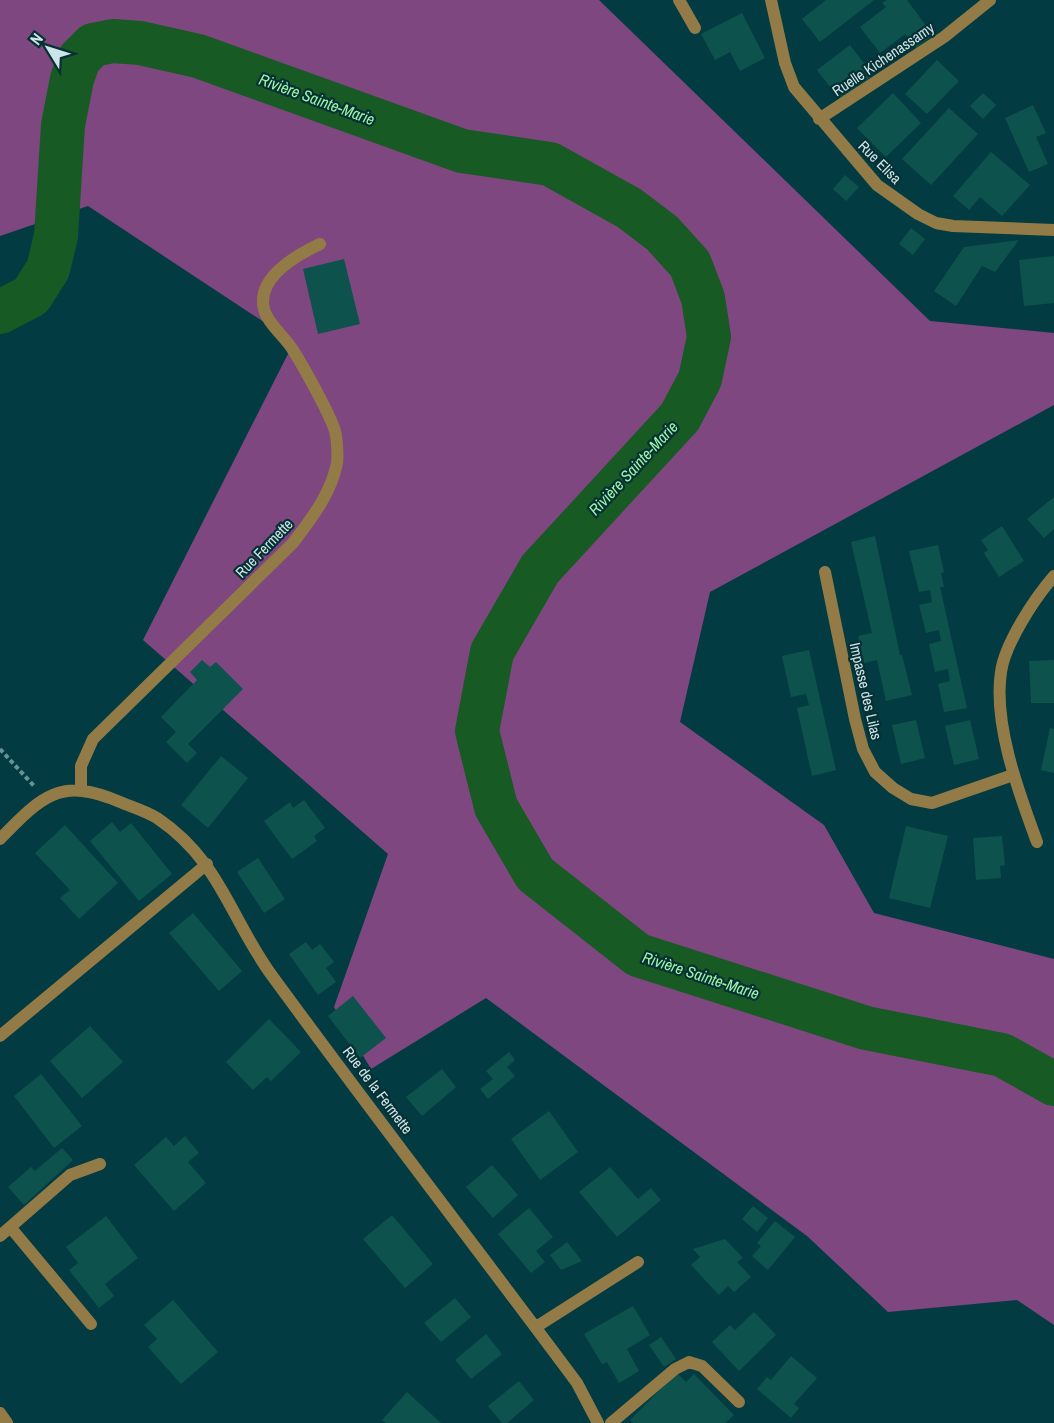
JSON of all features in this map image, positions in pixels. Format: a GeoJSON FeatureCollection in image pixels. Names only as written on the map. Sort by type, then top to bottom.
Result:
{"type":"FeatureCollection","features":[{"type":"Feature","properties":{"kind":"street"},"geometry":{"type":"LineString","coordinates":[[679,0],[695,28]]}},
{"type":"Feature","properties":{"kind":"street","name":"Rue Elisa"},"geometry":{"type":"LineString","coordinates":[[771,0],[785,63],[794,87],[877,185],[927,219],[953,226],[1051,228]]}},
{"type":"Feature","properties":{"kind":"street","name":"Ruelle Kichenassamy"},"geometry":{"type":"LineString","coordinates":[[819,119],[944,37],[990,0]]}},
{"type":"Feature","properties":{"kind":"street","name":"Rue Fermette"},"geometry":{"type":"LineString","coordinates":[[81,789],[81,766],[93,739],[293,543],[317,511],[330,487],[337,462],[335,431],[293,350],[264,310],[264,295],[271,279],[297,255],[320,244]]}},
{"type":"Feature","properties":{"kind":"street","name":"Impasse des Lilas"},"geometry":{"type":"LineString","coordinates":[[825,572],[855,719],[863,749],[875,772],[893,788],[911,798],[932,803],[1012,775]]}},
{"type":"Feature","properties":{"kind":"street"},"geometry":{"type":"LineString","coordinates":[[1037,842],[1012,775],[999,697],[1001,670],[1024,619],[1054,576]]}},
{"type":"Feature","properties":{"kind":"street","name":"Rue de la Fermette"},"geometry":{"type":"LineString","coordinates":[[0,839],[45,797],[60,790],[81,789],[106,796],[155,817],[190,843],[207,864],[271,975],[577,1383],[598,1423]]}},
{"type":"Feature","properties":{"kind":"street"},"geometry":{"type":"LineString","coordinates":[[0,1036],[207,864]]}},
{"type":"Feature","properties":{"kind":"street"},"geometry":{"type":"LineString","coordinates":[[0,1236],[70,1175],[100,1164]]}},
{"type":"Feature","properties":{"kind":"street"},"geometry":{"type":"LineString","coordinates":[[10,1228],[91,1324]]}},
{"type":"Feature","properties":{"kind":"street"},"geometry":{"type":"LineString","coordinates":[[536,1327],[638,1262]]}},
{"type":"Feature","properties":{"kind":"street"},"geometry":{"type":"LineString","coordinates":[[611,1423],[675,1369],[689,1362],[702,1366],[739,1402]]}},
{"type":"Feature","properties":{"kind":"path"},"geometry":{"type":"LineString","coordinates":[[0,749],[45,797]]}},
{"type":"Feature","properties":{"kind":"shaded area"},"geometry":{"type":"Polygon","coordinates":[[[0,0],[599,0],[930,321],[1054,333],[1054,405],[710,592],[680,722],[824,825],[874,913],[1054,959],[1054,1325],[1017,1300],[888,1312],[807,1236],[486,998],[371,1069],[334,1007],[388,854],[143,640],[294,342],[88,206],[0,236],[0,0]]]}},
{"type":"Feature","properties":{"kind":"building"},"geometry":{"type":"Polygon","coordinates":[[[826,0],[874,0],[820,42],[802,19],[826,0]]]}},
{"type":"Feature","properties":{"kind":"building"},"geometry":{"type":"Polygon","coordinates":[[[887,0],[907,0],[933,35],[916,48],[905,34],[880,53],[860,27],[886,7],[882,3],[887,0]]]}},
{"type":"Feature","properties":{"kind":"building"},"geometry":{"type":"Polygon","coordinates":[[[742,13],[765,58],[740,71],[730,52],[715,60],[701,34],[742,13]]]}},
{"type":"Feature","properties":{"kind":"building"},"geometry":{"type":"Polygon","coordinates":[[[850,45],[873,75],[840,100],[817,70],[850,45]]]}},
{"type":"Feature","properties":{"kind":"building"},"geometry":{"type":"Polygon","coordinates":[[[937,60],[959,81],[927,114],[905,94],[937,60]]]}},
{"type":"Feature","properties":{"kind":"building"},"geometry":{"type":"Polygon","coordinates":[[[893,93],[921,123],[886,157],[857,128],[893,93]]]}},
{"type":"Feature","properties":{"kind":"building"},"geometry":{"type":"Polygon","coordinates":[[[983,93],[996,105],[983,119],[970,106],[983,93]]]}},
{"type":"Feature","properties":{"kind":"building"},"geometry":{"type":"Polygon","coordinates":[[[1033,105],[1046,133],[1036,137],[1048,164],[1029,172],[1005,118],[1033,105]]]}},
{"type":"Feature","properties":{"kind":"building"},"geometry":{"type":"Polygon","coordinates":[[[949,108],[978,134],[931,185],[902,159],[949,108]]]}},
{"type":"Feature","properties":{"kind":"building"},"geometry":{"type":"Polygon","coordinates":[[[991,152],[1030,185],[1002,216],[980,197],[969,210],[953,196],[991,152]]]}},
{"type":"Feature","properties":{"kind":"building"},"geometry":{"type":"Polygon","coordinates":[[[845,175],[859,187],[846,201],[833,189],[845,175]]]}},
{"type":"Feature","properties":{"kind":"building"},"geometry":{"type":"Polygon","coordinates":[[[911,228],[925,239],[913,255],[899,244],[911,228]]]}},
{"type":"Feature","properties":{"kind":"building"},"geometry":{"type":"Polygon","coordinates":[[[1019,240],[995,272],[982,266],[956,306],[934,291],[964,247],[1019,240]]]}},
{"type":"Feature","properties":{"kind":"building"},"geometry":{"type":"Polygon","coordinates":[[[1054,256],[1054,303],[1024,306],[1019,260],[1054,256]]]}},
{"type":"Feature","properties":{"kind":"building"},"geometry":{"type":"Polygon","coordinates":[[[344,259],[360,324],[318,334],[303,269],[344,259]]]}},
{"type":"Feature","properties":{"kind":"building"},"geometry":{"type":"Polygon","coordinates":[[[1054,497],[1054,529],[1044,538],[1027,519],[1054,497]]]}},
{"type":"Feature","properties":{"kind":"building"},"geometry":{"type":"Polygon","coordinates":[[[1002,526],[1024,561],[999,577],[984,553],[988,550],[981,540],[1002,526]]]}},
{"type":"Feature","properties":{"kind":"building"},"geometry":{"type":"Polygon","coordinates":[[[875,536],[900,655],[902,655],[912,695],[886,701],[877,660],[864,663],[858,636],[872,633],[851,542],[875,536]]]}},
{"type":"Feature","properties":{"kind":"building"},"geometry":{"type":"Polygon","coordinates":[[[938,545],[944,572],[941,573],[944,587],[940,587],[967,708],[944,712],[938,684],[950,681],[948,669],[935,672],[929,644],[941,641],[939,630],[926,633],[919,605],[932,602],[930,590],[919,592],[909,551],[938,545]]]}},
{"type":"Feature","properties":{"kind":"building"},"geometry":{"type":"Polygon","coordinates":[[[809,650],[836,770],[812,776],[797,708],[809,705],[806,694],[791,697],[782,656],[809,650]]]}},
{"type":"Feature","properties":{"kind":"building"},"geometry":{"type":"Polygon","coordinates":[[[202,660],[210,667],[216,662],[243,689],[188,744],[197,753],[187,763],[166,742],[176,732],[161,717],[197,680],[190,672],[202,660]]]}},
{"type":"Feature","properties":{"kind":"building"},"geometry":{"type":"Polygon","coordinates":[[[1054,660],[1054,703],[1031,703],[1029,661],[1054,660]]]}},
{"type":"Feature","properties":{"kind":"building"},"geometry":{"type":"Polygon","coordinates":[[[916,720],[925,758],[901,764],[892,725],[916,720]]]}},
{"type":"Feature","properties":{"kind":"building"},"geometry":{"type":"Polygon","coordinates":[[[970,720],[979,759],[954,765],[945,726],[970,720]]]}},
{"type":"Feature","properties":{"kind":"building"},"geometry":{"type":"Polygon","coordinates":[[[1050,728],[1054,729],[1054,773],[1041,770],[1050,728]]]}},
{"type":"Feature","properties":{"kind":"building"},"geometry":{"type":"Polygon","coordinates":[[[221,756],[248,778],[208,828],[181,805],[221,756]]]}},
{"type":"Feature","properties":{"kind":"building"},"geometry":{"type":"Polygon","coordinates":[[[304,800],[325,828],[314,836],[317,841],[292,859],[264,821],[290,802],[293,808],[304,800]]]}},
{"type":"Feature","properties":{"kind":"building"},"geometry":{"type":"Polygon","coordinates":[[[112,822],[120,832],[131,823],[172,874],[139,901],[90,841],[112,822]]]}},
{"type":"Feature","properties":{"kind":"building"},"geometry":{"type":"Polygon","coordinates":[[[65,825],[118,883],[79,919],[60,898],[70,890],[35,853],[65,825]]]}},
{"type":"Feature","properties":{"kind":"building"},"geometry":{"type":"Polygon","coordinates":[[[906,826],[948,836],[930,908],[889,898],[906,826]]]}},
{"type":"Feature","properties":{"kind":"building"},"geometry":{"type":"Polygon","coordinates":[[[1002,836],[1005,865],[1000,866],[1001,878],[976,880],[973,838],[1002,836]]]}},
{"type":"Feature","properties":{"kind":"building"},"geometry":{"type":"Polygon","coordinates":[[[258,858],[285,899],[264,913],[237,872],[258,858]]]}},
{"type":"Feature","properties":{"kind":"building"},"geometry":{"type":"Polygon","coordinates":[[[193,913],[242,971],[219,991],[169,933],[193,913]]]}},
{"type":"Feature","properties":{"kind":"building"},"geometry":{"type":"Polygon","coordinates":[[[306,942],[312,950],[320,944],[334,962],[326,968],[336,982],[318,995],[289,954],[306,942]]]}},
{"type":"Feature","properties":{"kind":"building"},"geometry":{"type":"Polygon","coordinates":[[[353,996],[386,1038],[360,1058],[328,1016],[353,996]]]}},
{"type":"Feature","properties":{"kind":"building"},"geometry":{"type":"Polygon","coordinates":[[[269,1019],[301,1052],[271,1081],[267,1077],[253,1090],[226,1062],[269,1019]]]}},
{"type":"Feature","properties":{"kind":"building"},"geometry":{"type":"Polygon","coordinates":[[[90,1026],[123,1062],[82,1098],[50,1061],[90,1026]]]}},
{"type":"Feature","properties":{"kind":"building"},"geometry":{"type":"Polygon","coordinates":[[[509,1052],[515,1060],[507,1067],[515,1076],[488,1099],[480,1089],[493,1079],[486,1071],[509,1052]]]}},
{"type":"Feature","properties":{"kind":"building"},"geometry":{"type":"Polygon","coordinates":[[[442,1069],[456,1087],[422,1116],[406,1097],[442,1069]]]}},
{"type":"Feature","properties":{"kind":"building"},"geometry":{"type":"Polygon","coordinates":[[[41,1074],[82,1126],[54,1148],[14,1096],[41,1074]]]}},
{"type":"Feature","properties":{"kind":"building"},"geometry":{"type":"Polygon","coordinates":[[[549,1111],[578,1152],[540,1180],[511,1139],[549,1111]]]}},
{"type":"Feature","properties":{"kind":"building"},"geometry":{"type":"Polygon","coordinates":[[[185,1136],[199,1153],[188,1162],[206,1183],[174,1211],[134,1165],[166,1137],[174,1146],[185,1136]]]}},
{"type":"Feature","properties":{"kind":"building"},"geometry":{"type":"Polygon","coordinates":[[[62,1148],[73,1160],[24,1205],[8,1187],[31,1167],[35,1171],[62,1148]]]}},
{"type":"Feature","properties":{"kind":"building"},"geometry":{"type":"Polygon","coordinates":[[[492,1165],[518,1195],[493,1218],[466,1187],[492,1165]]]}},
{"type":"Feature","properties":{"kind":"building"},"geometry":{"type":"Polygon","coordinates":[[[610,1167],[638,1199],[651,1188],[661,1200],[617,1237],[579,1192],[610,1167]]]}},
{"type":"Feature","properties":{"kind":"building"},"geometry":{"type":"Polygon","coordinates":[[[753,1206],[768,1218],[757,1232],[742,1219],[753,1206]]]}},
{"type":"Feature","properties":{"kind":"building"},"geometry":{"type":"Polygon","coordinates":[[[529,1208],[553,1237],[536,1251],[545,1262],[531,1273],[498,1234],[529,1208]]]}},
{"type":"Feature","properties":{"kind":"building"},"geometry":{"type":"Polygon","coordinates":[[[392,1215],[433,1264],[405,1288],[363,1239],[392,1215]]]}},
{"type":"Feature","properties":{"kind":"building"},"geometry":{"type":"Polygon","coordinates":[[[106,1216],[138,1258],[105,1284],[114,1296],[99,1308],[69,1270],[78,1263],[66,1247],[106,1216]]]}},
{"type":"Feature","properties":{"kind":"building"},"geometry":{"type":"Polygon","coordinates":[[[775,1221],[795,1237],[768,1270],[752,1256],[761,1246],[757,1243],[775,1221]]]}},
{"type":"Feature","properties":{"kind":"building"},"geometry":{"type":"Polygon","coordinates":[[[725,1239],[743,1258],[737,1262],[751,1277],[734,1292],[728,1286],[719,1295],[691,1265],[700,1257],[693,1249],[725,1239]]]}},
{"type":"Feature","properties":{"kind":"building"},"geometry":{"type":"Polygon","coordinates":[[[567,1242],[582,1261],[561,1270],[550,1255],[567,1242]]]}},
{"type":"Feature","properties":{"kind":"building"},"geometry":{"type":"Polygon","coordinates":[[[455,1298],[471,1317],[441,1342],[424,1323],[455,1298]]]}},
{"type":"Feature","properties":{"kind":"building"},"geometry":{"type":"Polygon","coordinates":[[[173,1300],[218,1352],[181,1384],[148,1347],[157,1339],[144,1325],[173,1300]]]}},
{"type":"Feature","properties":{"kind":"building"},"geometry":{"type":"Polygon","coordinates":[[[633,1306],[650,1335],[627,1349],[639,1371],[619,1383],[607,1362],[602,1364],[584,1334],[633,1306]]]}},
{"type":"Feature","properties":{"kind":"building"},"geometry":{"type":"Polygon","coordinates":[[[754,1312],[776,1335],[739,1371],[712,1342],[730,1325],[735,1330],[754,1312]]]}},
{"type":"Feature","properties":{"kind":"building"},"geometry":{"type":"Polygon","coordinates":[[[486,1334],[502,1354],[471,1379],[455,1360],[486,1334]]]}},
{"type":"Feature","properties":{"kind":"building"},"geometry":{"type":"Polygon","coordinates":[[[661,1337],[676,1359],[664,1367],[649,1345],[661,1337]]]}},
{"type":"Feature","properties":{"kind":"building"},"geometry":{"type":"Polygon","coordinates":[[[791,1356],[817,1378],[794,1404],[799,1408],[791,1418],[757,1389],[767,1377],[771,1380],[791,1356]]]}},
{"type":"Feature","properties":{"kind":"building"},"geometry":{"type":"Polygon","coordinates":[[[677,1373],[686,1382],[694,1374],[734,1415],[725,1423],[633,1423],[630,1420],[677,1373]]]}},
{"type":"Feature","properties":{"kind":"building"},"geometry":{"type":"Polygon","coordinates":[[[519,1381],[534,1400],[507,1423],[502,1423],[488,1406],[519,1381]]]}},
{"type":"Feature","properties":{"kind":"building"},"geometry":{"type":"Polygon","coordinates":[[[407,1392],[441,1423],[386,1423],[382,1420],[407,1392]]]}},
{"type":"Feature","properties":{"kind":"waterway","name":"Rivière Sainte-Marie"},"geometry":{"type":"LineString","coordinates":[[0,312],[31,296],[48,269],[56,236],[63,125],[72,79],[79,59],[93,45],[113,41],[140,43],[198,56],[462,151],[550,164],[629,208],[662,233],[690,264],[703,298],[709,337],[700,379],[680,417],[540,569],[492,652],[477,731],[496,807],[535,874],[638,955],[866,1028],[1002,1055],[1054,1084]]}}]}
